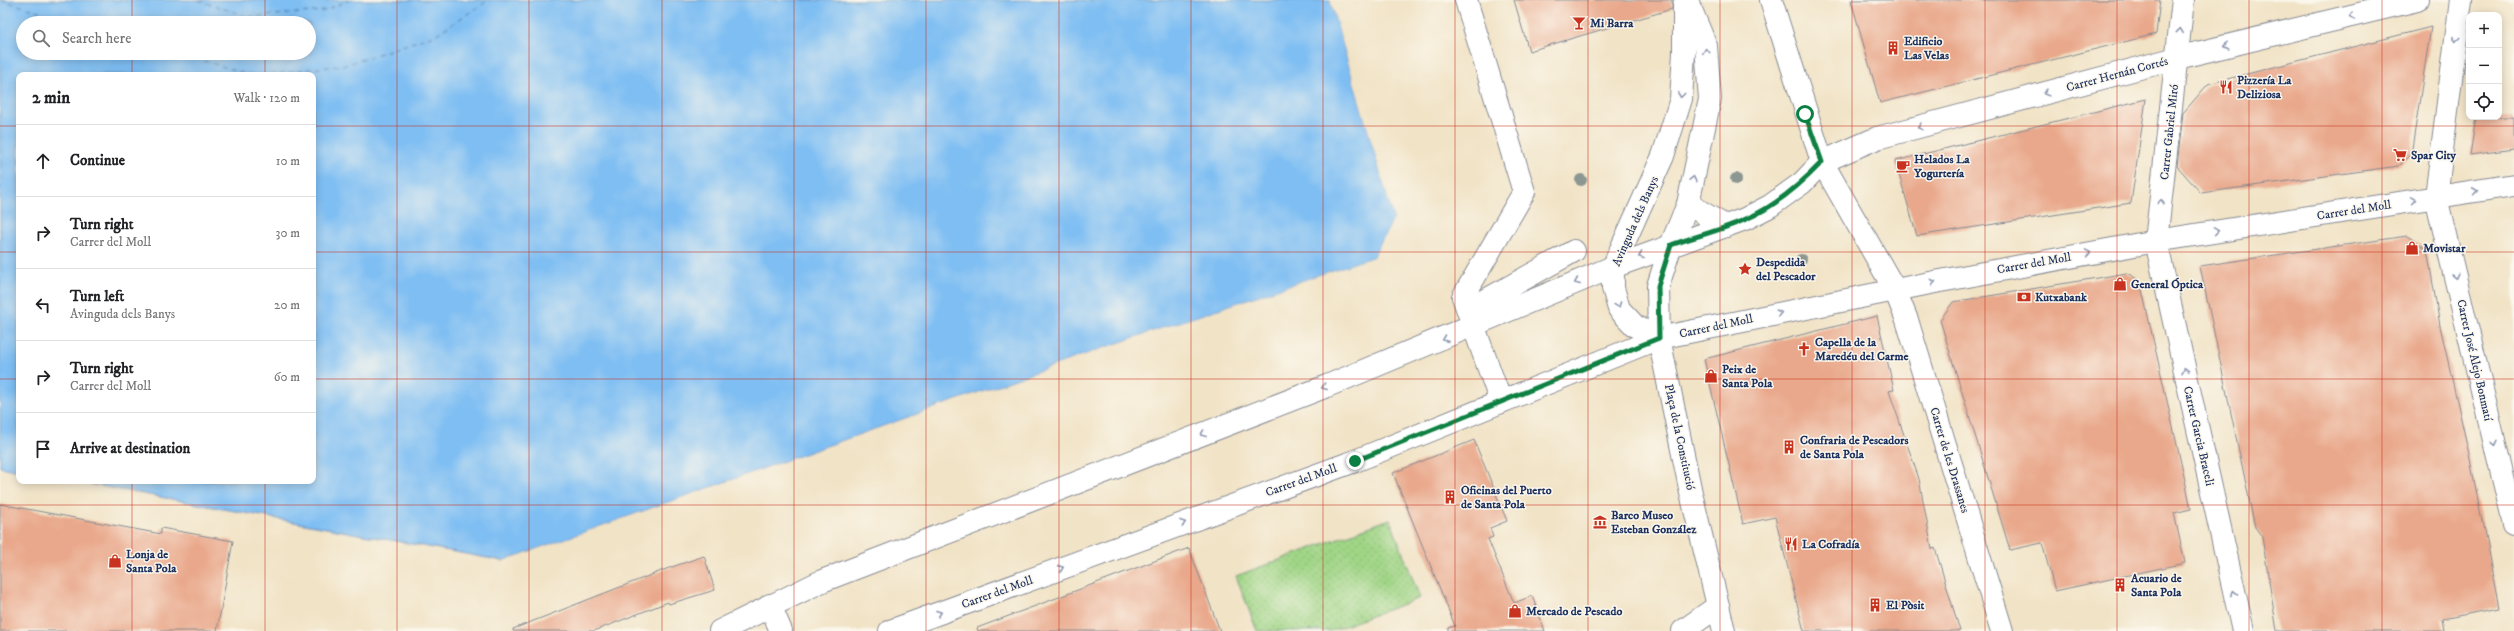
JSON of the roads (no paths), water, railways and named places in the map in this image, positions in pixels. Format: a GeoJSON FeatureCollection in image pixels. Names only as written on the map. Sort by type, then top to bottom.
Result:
{"type":"FeatureCollection","features":[{"type":"Feature","properties":{"kind":"street"},"geometry":{"type":"LineString","coordinates":[[1466,0],[1524,192],[1462,297],[1472,318],[1501,402]]}},
{"type":"Feature","properties":{"kind":"street","name":"Avinguda dels Banys"},"geometry":{"type":"LineString","coordinates":[[1685,0],[1706,46],[1710,99],[1688,204],[1671,245],[1658,286],[1659,338],[1635,326],[1619,309],[1613,288],[1613,266],[1664,156],[1680,99],[1684,52],[1685,0]]}},
{"type":"Feature","properties":{"kind":"street","name":"Carrer de les Drassanes"},"geometry":{"type":"LineString","coordinates":[[1771,0],[1822,162],[1894,290],[1907,320],[2002,631]]}},
{"type":"Feature","properties":{"kind":"street","name":"Carrer Gabriel Miró"},"geometry":{"type":"LineString","coordinates":[[2156,241],[2183,0]]}},
{"type":"Feature","properties":{"kind":"street","name":"Carrer Hernán Cortés"},"geometry":{"type":"LineString","coordinates":[[1822,162],[1877,138],[2177,58],[2417,0]]}},
{"type":"Feature","properties":{"kind":"street"},"geometry":{"type":"LineString","coordinates":[[2436,197],[2461,0]]}},
{"type":"Feature","properties":{"kind":"street"},"geometry":{"type":"LineString","coordinates":[[720,631],[770,604],[822,581],[1320,389],[1472,318],[1671,245],[1745,220],[1770,206],[1802,183],[1822,162]]}},
{"type":"Feature","properties":{"kind":"street","name":"Carrer del Moll"},"geometry":{"type":"LineString","coordinates":[[890,631],[1366,457],[1659,338],[1894,290],[2156,241],[2514,186]]}},
{"type":"Feature","properties":{"kind":"street","name":"Carrer José Alejo Bonmatí"},"geometry":{"type":"LineString","coordinates":[[2436,197],[2514,524]]}},
{"type":"Feature","properties":{"kind":"street"},"geometry":{"type":"LineString","coordinates":[[1688,204],[1725,226]]}},
{"type":"Feature","properties":{"kind":"street","name":"Carrer Garcia Braceli"},"geometry":{"type":"LineString","coordinates":[[2156,241],[2243,631]]}},
{"type":"Feature","properties":{"kind":"street"},"geometry":{"type":"LineString","coordinates":[[1472,318],[1574,252]]}},
{"type":"Feature","properties":{"kind":"street","name":"Plaça de la Constitució"},"geometry":{"type":"LineString","coordinates":[[1659,338],[1691,493],[1724,631]]}},
{"type":"Feature","properties":{"kind":"street"},"geometry":{"type":"LineString","coordinates":[[770,604],[781,631]]}},
{"type":"Feature","properties":{"kind":"street"},"geometry":{"type":"LineString","coordinates":[[1683,631],[1718,606]]}},
{"type":"Feature","properties":{"kind":"water"},"geometry":{"type":"Polygon","coordinates":[[[0,0],[1330,0],[1394,219],[1373,257],[1107,347],[503,561],[90,484],[316,484],[316,72],[16,72],[16,470],[0,467],[0,0]]]}},
{"type":"Feature","properties":{"kind":"place","name":"Mi Barra"},"geometry":{"type":"Point","coordinates":[1579,23]}},
{"type":"Feature","properties":{"kind":"place","name":"Edificio Las Velas"},"geometry":{"type":"Point","coordinates":[1893,48]}},
{"type":"Feature","properties":{"kind":"place","name":"Pizzería La Deliziosa"},"geometry":{"type":"Point","coordinates":[2226,87]}},
{"type":"Feature","properties":{"kind":"place","name":"Spar City"},"geometry":{"type":"Point","coordinates":[2400,155]}},
{"type":"Feature","properties":{"kind":"place","name":"Helados La Yogurtería"},"geometry":{"type":"Point","coordinates":[1903,166]}},
{"type":"Feature","properties":{"kind":"place","name":"Movistar"},"geometry":{"type":"Point","coordinates":[2412,248]}},
{"type":"Feature","properties":{"kind":"place","name":"Despedida del Pescador"},"geometry":{"type":"Point","coordinates":[1745,269]}},
{"type":"Feature","properties":{"kind":"place","name":"General Óptica"},"geometry":{"type":"Point","coordinates":[2120,284]}},
{"type":"Feature","properties":{"kind":"place","name":"Kutxabank"},"geometry":{"type":"Point","coordinates":[2024,297]}},
{"type":"Feature","properties":{"kind":"place","name":"Capella de la Maredéu del Carme"},"geometry":{"type":"Point","coordinates":[1804,349]}},
{"type":"Feature","properties":{"kind":"place","name":"Peix de Santa Pola"},"geometry":{"type":"Point","coordinates":[1711,376]}},
{"type":"Feature","properties":{"kind":"place","name":"Confraria de Pescadors de Santa Pola"},"geometry":{"type":"Point","coordinates":[1789,447]}},
{"type":"Feature","properties":{"kind":"place","name":"Oficinas del Puerto de Santa Pola"},"geometry":{"type":"Point","coordinates":[1450,497]}},
{"type":"Feature","properties":{"kind":"place","name":"Barco Museo Esteban González"},"geometry":{"type":"Point","coordinates":[1600,522]}},
{"type":"Feature","properties":{"kind":"place","name":"La Cofradía"},"geometry":{"type":"Point","coordinates":[1791,544]}},
{"type":"Feature","properties":{"kind":"place","name":"Lonja de Santa Pola"},"geometry":{"type":"Point","coordinates":[115,561]}},
{"type":"Feature","properties":{"kind":"place","name":"Acuario de Santa Pola"},"geometry":{"type":"Point","coordinates":[2120,585]}},
{"type":"Feature","properties":{"kind":"place","name":"El Pòsit"},"geometry":{"type":"Point","coordinates":[1875,605]}},
{"type":"Feature","properties":{"kind":"place","name":"Mercado de Pescado"},"geometry":{"type":"Point","coordinates":[1515,611]}}]}
